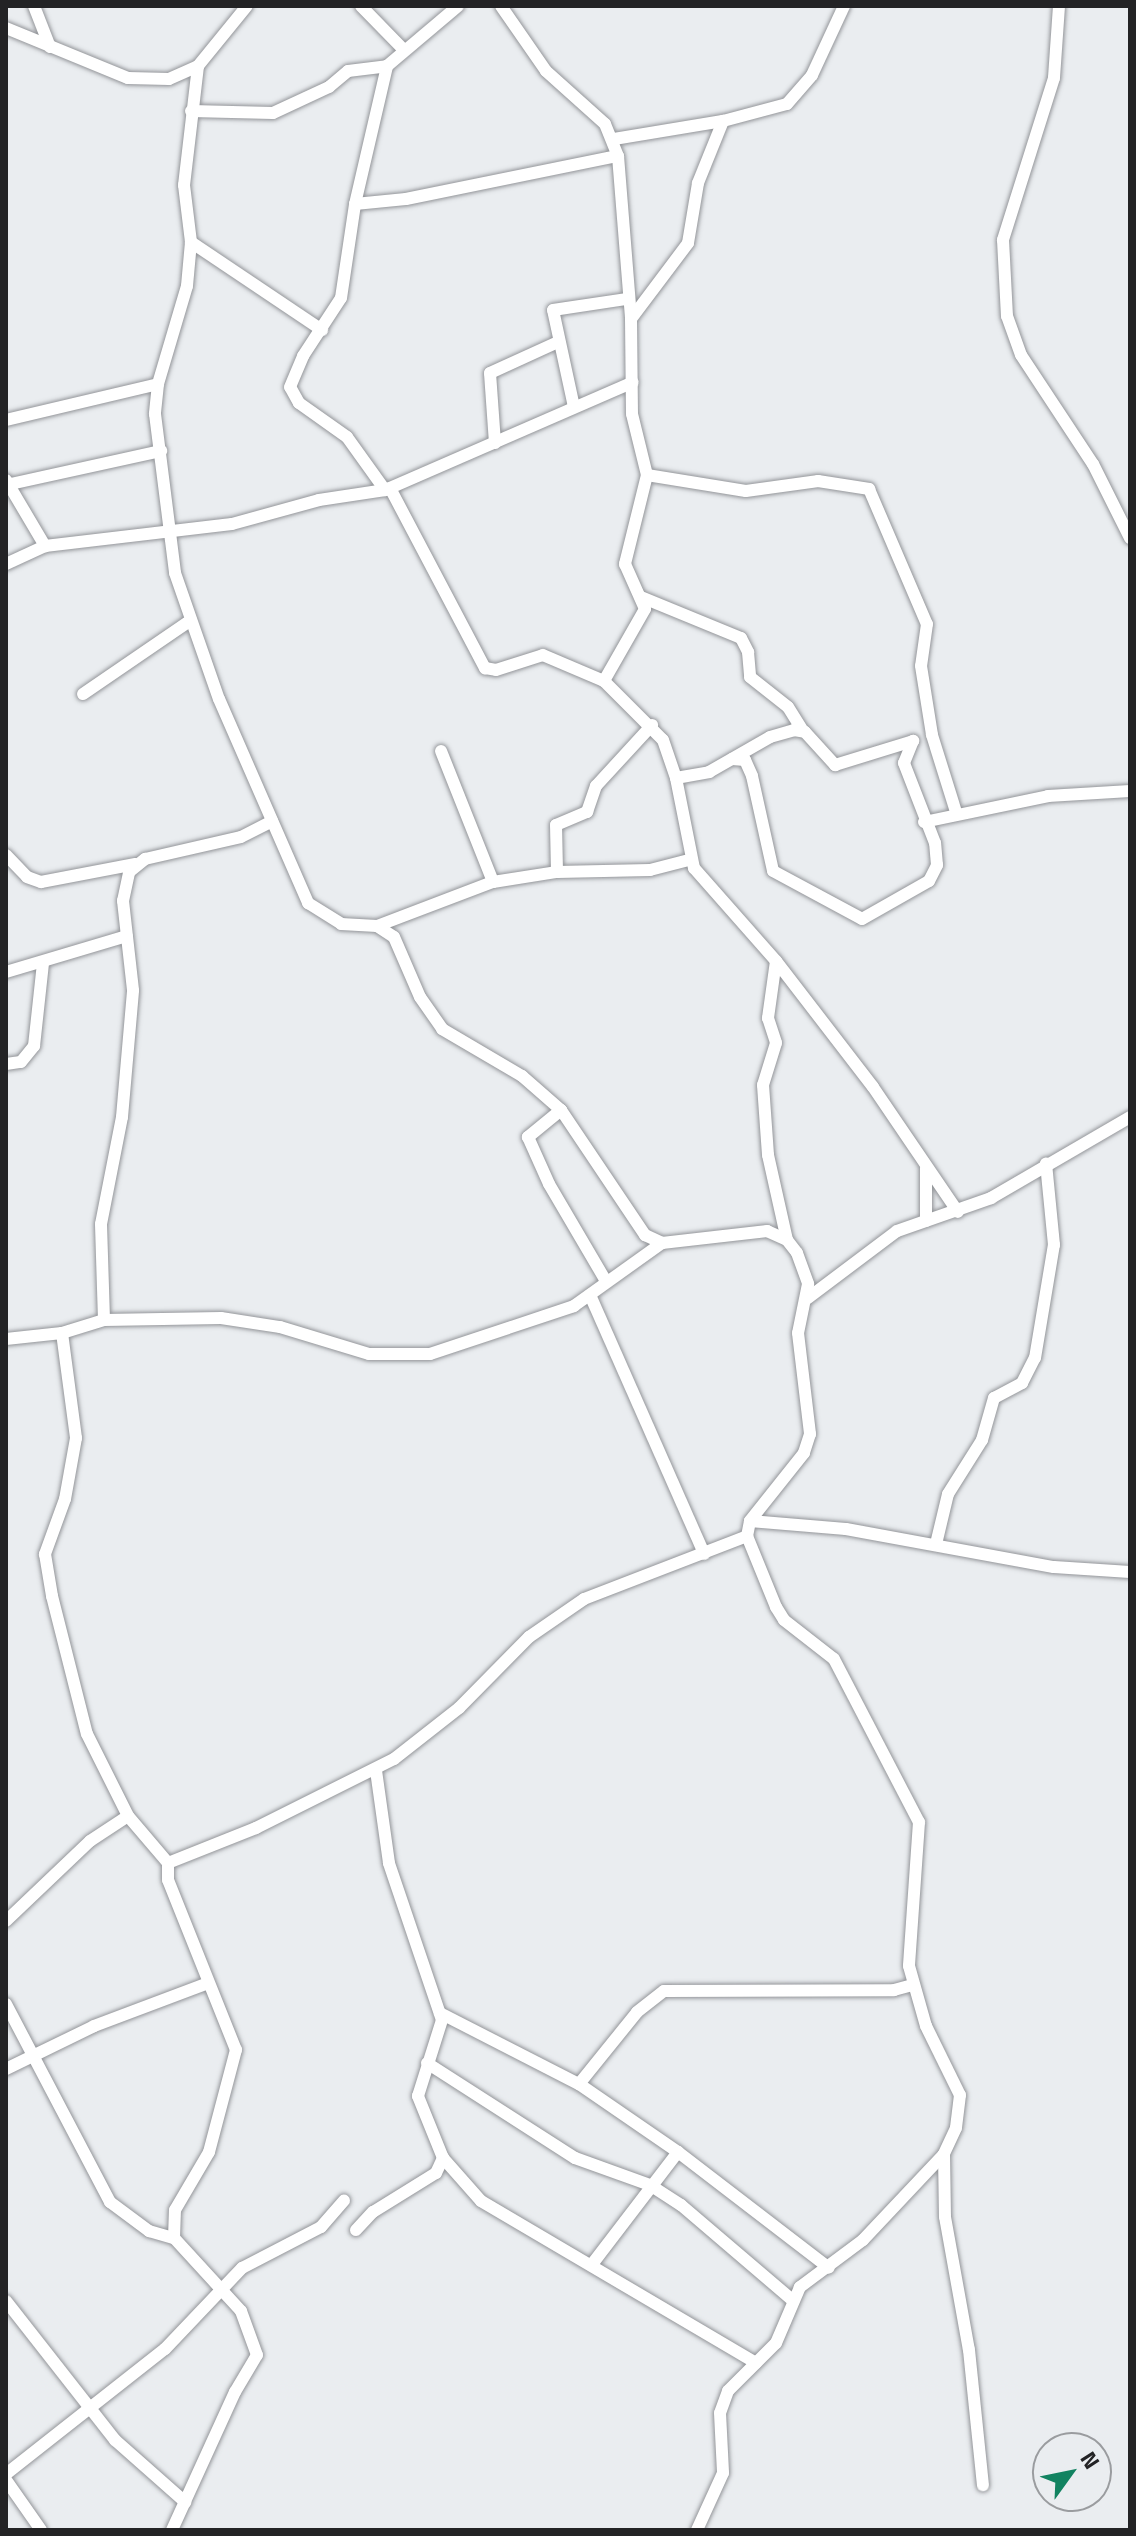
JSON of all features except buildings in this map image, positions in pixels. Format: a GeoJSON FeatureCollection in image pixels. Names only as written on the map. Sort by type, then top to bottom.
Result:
{"type":"FeatureCollection","features":[{"type":"Feature","properties":{"kind":"street"},"geometry":{"type":"LineString","coordinates":[[34,6],[50,47]]}},
{"type":"Feature","properties":{"kind":"street"},"geometry":{"type":"LineString","coordinates":[[6,28],[146,81],[169,79],[198,66],[247,6]]}},
{"type":"Feature","properties":{"kind":"street"},"geometry":{"type":"LineString","coordinates":[[361,6],[404,50]]}},
{"type":"Feature","properties":{"kind":"street"},"geometry":{"type":"LineString","coordinates":[[458,6],[387,66],[355,204],[341,298],[297,368],[291,392],[308,411],[347,437],[387,489],[485,668],[496,670],[543,655],[604,681],[652,725],[676,778],[689,860],[705,885],[776,961],[873,1087],[958,1212]]}},
{"type":"Feature","properties":{"kind":"street"},"geometry":{"type":"LineString","coordinates":[[501,6],[546,71],[599,118],[614,139],[618,156],[631,319],[632,414],[647,475],[625,564],[641,597],[642,621],[604,681]]}},
{"type":"Feature","properties":{"kind":"street"},"geometry":{"type":"LineString","coordinates":[[614,139],[723,121],[787,104],[812,75],[844,6]]}},
{"type":"Feature","properties":{"kind":"street"},"geometry":{"type":"LineString","coordinates":[[1059,6],[1054,78],[1003,240],[1007,316],[1021,355],[1093,464],[1130,538]]}},
{"type":"Feature","properties":{"kind":"street"},"geometry":{"type":"LineString","coordinates":[[198,66],[184,185],[191,242],[180,319],[158,384],[155,414],[161,451],[166,533],[188,622],[308,903],[341,924],[377,926],[493,882],[557,872],[650,870],[689,860]]}},
{"type":"Feature","properties":{"kind":"street"},"geometry":{"type":"LineString","coordinates":[[191,111],[273,113],[329,87],[348,71],[387,66]]}},
{"type":"Feature","properties":{"kind":"street"},"geometry":{"type":"LineString","coordinates":[[631,319],[688,243],[698,183],[723,121]]}},
{"type":"Feature","properties":{"kind":"street"},"geometry":{"type":"LineString","coordinates":[[355,204],[406,199],[618,156]]}},
{"type":"Feature","properties":{"kind":"street"},"geometry":{"type":"LineString","coordinates":[[191,242],[322,330]]}},
{"type":"Feature","properties":{"kind":"street"},"geometry":{"type":"LineString","coordinates":[[574,407],[552,316],[557,306],[627,299]]}},
{"type":"Feature","properties":{"kind":"street"},"geometry":{"type":"LineString","coordinates":[[495,443],[490,373],[558,342]]}},
{"type":"Feature","properties":{"kind":"street"},"geometry":{"type":"LineString","coordinates":[[6,564],[45,546],[166,533],[387,489],[633,382]]}},
{"type":"Feature","properties":{"kind":"street"},"geometry":{"type":"LineString","coordinates":[[6,420],[158,384]]}},
{"type":"Feature","properties":{"kind":"street"},"geometry":{"type":"LineString","coordinates":[[45,546],[7,483],[161,451]]}},
{"type":"Feature","properties":{"kind":"street"},"geometry":{"type":"LineString","coordinates":[[647,475],[746,491],[818,481],[869,489],[927,624],[921,666],[932,735],[956,812]]}},
{"type":"Feature","properties":{"kind":"street"},"geometry":{"type":"LineString","coordinates":[[641,597],[741,638],[748,652],[750,677],[788,707],[803,731],[835,765],[932,735]]}},
{"type":"Feature","properties":{"kind":"street"},"geometry":{"type":"LineString","coordinates":[[83,694],[188,622]]}},
{"type":"Feature","properties":{"kind":"street"},"geometry":{"type":"LineString","coordinates":[[557,872],[556,825],[587,812],[596,786],[652,725]]}},
{"type":"Feature","properties":{"kind":"street"},"geometry":{"type":"LineString","coordinates":[[676,778],[709,772],[770,737],[803,731]]}},
{"type":"Feature","properties":{"kind":"street"},"geometry":{"type":"LineString","coordinates":[[732,759],[745,760],[752,776],[773,871],[857,918],[869,918],[929,881],[936,872],[935,843],[924,822],[904,763],[913,741]]}},
{"type":"Feature","properties":{"kind":"street"},"geometry":{"type":"LineString","coordinates":[[441,751],[493,882]]}},
{"type":"Feature","properties":{"kind":"street"},"geometry":{"type":"LineString","coordinates":[[924,822],[956,812],[1048,796],[1130,791]]}},
{"type":"Feature","properties":{"kind":"street"},"geometry":{"type":"LineString","coordinates":[[6,855],[27,877],[41,882],[135,864],[241,837],[272,821]]}},
{"type":"Feature","properties":{"kind":"street"},"geometry":{"type":"LineString","coordinates":[[104,1320],[101,1224],[122,1117],[131,1018],[123,901],[135,864]]}},
{"type":"Feature","properties":{"kind":"street"},"geometry":{"type":"LineString","coordinates":[[377,926],[394,937],[420,997],[442,1029],[522,1076],[561,1110],[634,1220],[652,1241],[662,1243],[767,1231],[787,1240]]}},
{"type":"Feature","properties":{"kind":"street"},"geometry":{"type":"LineString","coordinates":[[6,972],[127,936]]}},
{"type":"Feature","properties":{"kind":"street"},"geometry":{"type":"LineString","coordinates":[[697,2530],[723,2473],[723,2400],[776,2343],[791,2299],[863,2240],[944,2154],[956,2128],[960,2095],[926,2026],[913,1985],[908,1931],[918,1861],[915,1809],[834,1659],[784,1620],[776,1607],[747,1536],[750,1521],[804,1453],[812,1416],[798,1333],[808,1298],[806,1268],[787,1240],[768,1155],[763,1085],[776,1043],[768,1018],[776,961]]}},
{"type":"Feature","properties":{"kind":"street"},"geometry":{"type":"LineString","coordinates":[[6,1064],[21,1062],[34,1046],[43,963]]}},
{"type":"Feature","properties":{"kind":"street"},"geometry":{"type":"LineString","coordinates":[[561,1110],[528,1137],[549,1184],[606,1281]]}},
{"type":"Feature","properties":{"kind":"street"},"geometry":{"type":"LineString","coordinates":[[808,1298],[885,1238],[958,1212],[1130,1117]]}},
{"type":"Feature","properties":{"kind":"street"},"geometry":{"type":"LineString","coordinates":[[936,1544],[945,1502],[982,1440],[994,1398],[1022,1383],[1035,1358],[1054,1245],[1046,1163]]}},
{"type":"Feature","properties":{"kind":"street"},"geometry":{"type":"LineString","coordinates":[[926,1168],[926,1221]]}},
{"type":"Feature","properties":{"kind":"street"},"geometry":{"type":"LineString","coordinates":[[6,1339],[62,1333],[104,1320],[250,1321],[369,1354],[407,1356],[448,1351],[540,1321],[590,1295],[662,1243]]}},
{"type":"Feature","properties":{"kind":"street"},"geometry":{"type":"LineString","coordinates":[[590,1295],[704,1554]]}},
{"type":"Feature","properties":{"kind":"street"},"geometry":{"type":"LineString","coordinates":[[62,1333],[76,1438],[46,1565],[74,1700],[128,1816],[168,1863],[168,1880],[206,1984],[229,2025],[236,2050],[209,2152],[175,2210],[174,2238]]}},
{"type":"Feature","properties":{"kind":"street"},"geometry":{"type":"LineString","coordinates":[[750,1521],[846,1529],[1054,1567],[1130,1572]]}},
{"type":"Feature","properties":{"kind":"street"},"geometry":{"type":"LineString","coordinates":[[168,1863],[376,1770],[459,1708],[510,1653],[562,1614],[610,1588],[747,1536]]}},
{"type":"Feature","properties":{"kind":"street"},"geometry":{"type":"LineString","coordinates":[[376,1770],[389,1863],[440,2013],[441,2036],[427,2063],[418,2104],[443,2158],[481,2201],[593,2263],[756,2363]]}},
{"type":"Feature","properties":{"kind":"street"},"geometry":{"type":"LineString","coordinates":[[6,1921],[90,1841],[128,1816]]}},
{"type":"Feature","properties":{"kind":"street"},"geometry":{"type":"LineString","coordinates":[[6,2069],[206,1984]]}},
{"type":"Feature","properties":{"kind":"street"},"geometry":{"type":"LineString","coordinates":[[579,2084],[637,2012],[664,1991],[894,1990],[913,1985]]}},
{"type":"Feature","properties":{"kind":"street"},"geometry":{"type":"LineString","coordinates":[[6,2004],[110,2202],[149,2231],[174,2238],[247,2319],[257,2355],[235,2392],[172,2530]]}},
{"type":"Feature","properties":{"kind":"street"},"geometry":{"type":"LineString","coordinates":[[440,2013],[579,2084],[678,2152],[829,2268]]}},
{"type":"Feature","properties":{"kind":"street"},"geometry":{"type":"LineString","coordinates":[[427,2063],[575,2158],[650,2185],[719,2233],[791,2299]]}},
{"type":"Feature","properties":{"kind":"street"},"geometry":{"type":"LineString","coordinates":[[593,2263],[678,2152]]}},
{"type":"Feature","properties":{"kind":"street"},"geometry":{"type":"LineString","coordinates":[[944,2154],[945,2217],[969,2350],[983,2485]]}},
{"type":"Feature","properties":{"kind":"street"},"geometry":{"type":"LineString","coordinates":[[356,2230],[373,2212],[436,2173],[443,2158]]}},
{"type":"Feature","properties":{"kind":"street"},"geometry":{"type":"LineString","coordinates":[[41,2530],[6,2477],[56,2438],[87,2406],[165,2349],[215,2302],[220,2289],[242,2268],[321,2227],[344,2201]]}},
{"type":"Feature","properties":{"kind":"street"},"geometry":{"type":"LineString","coordinates":[[6,2301],[115,2440],[185,2502]]}}]}
